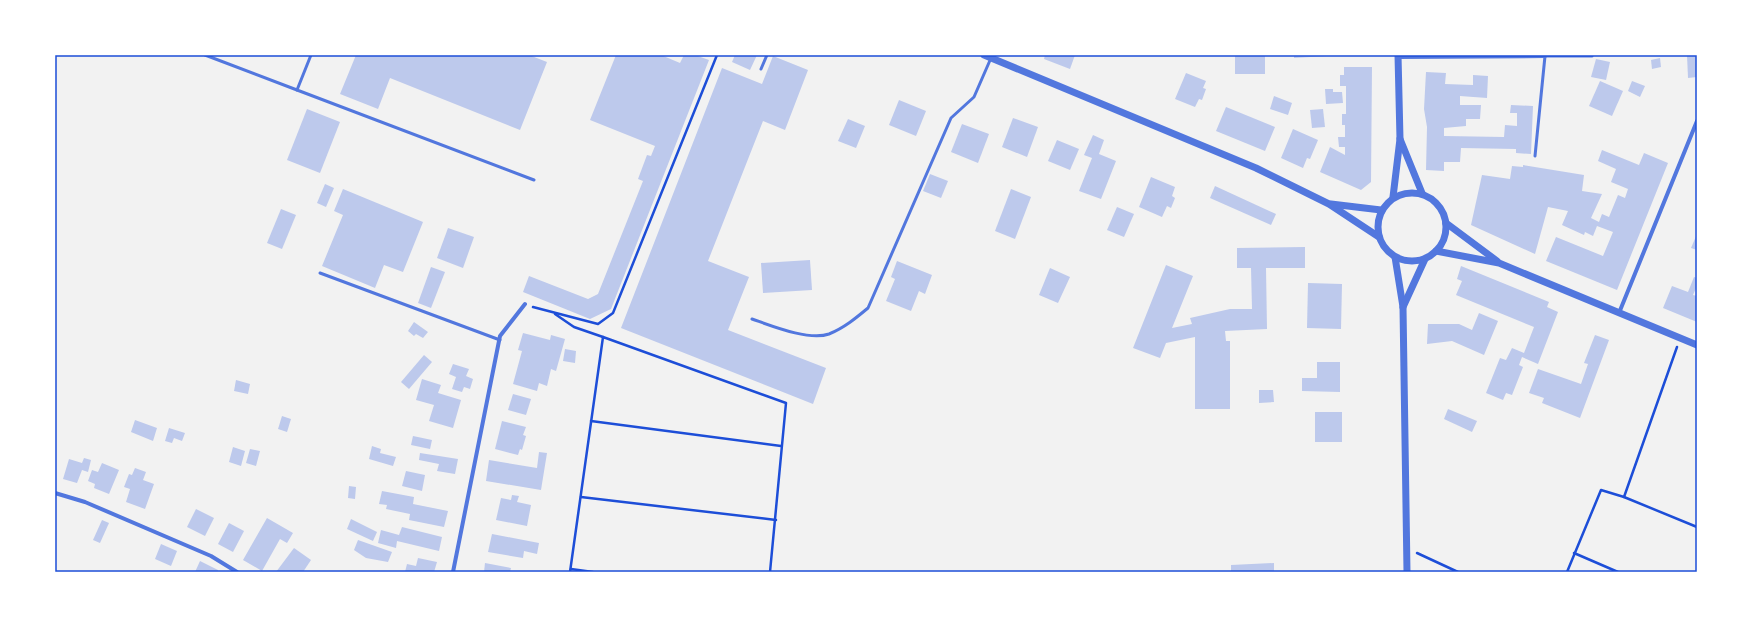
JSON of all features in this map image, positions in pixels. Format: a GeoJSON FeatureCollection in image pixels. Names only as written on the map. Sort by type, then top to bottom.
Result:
{"type":"FeatureCollection","features":[{"type":"Feature","properties":{"kind":"street"},"geometry":{"type":"LineString","coordinates":[[987,56],[1256,168],[1329,204],[1379,237]]}},
{"type":"Feature","properties":{"kind":"street"},"geometry":{"type":"LineString","coordinates":[[1393,197],[1400,139],[1398,56],[1545,56]]}},
{"type":"Feature","properties":{"kind":"street"},"geometry":{"type":"LineString","coordinates":[[1619,314],[1697,121]]}},
{"type":"Feature","properties":{"kind":"street"},"geometry":{"type":"LineString","coordinates":[[1400,139],[1422,193]]}},
{"type":"Feature","properties":{"kind":"street"},"geometry":{"type":"LineString","coordinates":[[1402,193],[1422,193],[1429,196],[1440,206],[1446,223],[1446,233],[1436,251],[1425,259],[1415,261],[1395,257],[1385,249],[1379,237],[1377,227],[1382,210],[1393,197],[1402,193]]}},
{"type":"Feature","properties":{"kind":"street"},"geometry":{"type":"LineString","coordinates":[[1329,204],[1382,210]]}},
{"type":"Feature","properties":{"kind":"street"},"geometry":{"type":"LineString","coordinates":[[1446,223],[1499,263]]}},
{"type":"Feature","properties":{"kind":"street"},"geometry":{"type":"LineString","coordinates":[[1436,251],[1499,263],[1619,314],[1697,345]]}},
{"type":"Feature","properties":{"kind":"street"},"geometry":{"type":"LineString","coordinates":[[1395,257],[1403,307],[1408,548],[1407,572]]}},
{"type":"Feature","properties":{"kind":"street"},"geometry":{"type":"LineString","coordinates":[[1403,307],[1425,259]]}},
{"type":"Feature","properties":{"kind":"street"},"geometry":{"type":"LineString","coordinates":[[453,572],[500,336],[525,304]]}},
{"type":"Feature","properties":{"kind":"street"},"geometry":{"type":"LineString","coordinates":[[55,493],[85,502],[211,556],[237,572]]}},
{"type":"Feature","properties":{"kind":"lane"},"geometry":{"type":"LineString","coordinates":[[205,55],[534,180]]}},
{"type":"Feature","properties":{"kind":"lane"},"geometry":{"type":"LineString","coordinates":[[297,90],[311,55]]}},
{"type":"Feature","properties":{"kind":"lane"},"geometry":{"type":"LineString","coordinates":[[761,69],[767,55]]}},
{"type":"Feature","properties":{"kind":"lane"},"geometry":{"type":"LineString","coordinates":[[752,319],[798,334],[828,334],[851,322],[868,308],[951,118],[974,97],[987,56]]}},
{"type":"Feature","properties":{"kind":"lane"},"geometry":{"type":"LineString","coordinates":[[1535,156],[1545,56],[1592,56]]}},
{"type":"Feature","properties":{"kind":"lane"},"geometry":{"type":"LineString","coordinates":[[320,273],[500,340]]}},
{"type":"Feature","properties":{"kind":"path"},"geometry":{"type":"LineString","coordinates":[[525,304],[598,324],[613,313],[717,55]]}},
{"type":"Feature","properties":{"kind":"path"},"geometry":{"type":"LineString","coordinates":[[553,312],[574,327],[786,403],[770,572]]}},
{"type":"Feature","properties":{"kind":"path"},"geometry":{"type":"LineString","coordinates":[[593,572],[571,570],[603,337]]}},
{"type":"Feature","properties":{"kind":"path"},"geometry":{"type":"LineString","coordinates":[[1624,497],[1680,338]]}},
{"type":"Feature","properties":{"kind":"path"},"geometry":{"type":"LineString","coordinates":[[591,421],[781,446]]}},
{"type":"Feature","properties":{"kind":"path"},"geometry":{"type":"LineString","coordinates":[[1567,572],[1602,490],[1624,497],[1697,527]]}},
{"type":"Feature","properties":{"kind":"path"},"geometry":{"type":"LineString","coordinates":[[581,496],[776,520]]}},
{"type":"Feature","properties":{"kind":"path"},"geometry":{"type":"LineString","coordinates":[[1408,548],[1458,572]]}},
{"type":"Feature","properties":{"kind":"path"},"geometry":{"type":"LineString","coordinates":[[1574,554],[1618,572]]}},
{"type":"Feature","properties":{"kind":"building"},"geometry":{"type":"Polygon","coordinates":[[[356,55],[529,55],[547,62],[520,130],[390,78],[378,109],[340,94],[356,55]]]}},
{"type":"Feature","properties":{"kind":"building"},"geometry":{"type":"Polygon","coordinates":[[[616,55],[661,55],[680,63],[684,55],[695,55],[709,60],[611,309],[590,319],[523,292],[529,276],[588,299],[598,294],[643,181],[638,179],[647,155],[651,156],[655,146],[590,120],[616,55]]]}},
{"type":"Feature","properties":{"kind":"building"},"geometry":{"type":"Polygon","coordinates":[[[735,55],[757,55],[750,70],[732,62],[735,55]]]}},
{"type":"Feature","properties":{"kind":"building"},"geometry":{"type":"Polygon","coordinates":[[[1045,55],[1075,55],[1070,69],[1044,59],[1045,55]]]}},
{"type":"Feature","properties":{"kind":"building"},"geometry":{"type":"Polygon","coordinates":[[[1235,55],[1265,55],[1265,74],[1235,74],[1235,55]]]}},
{"type":"Feature","properties":{"kind":"building"},"geometry":{"type":"Polygon","coordinates":[[[1294,55],[1327,55],[1327,56],[1294,58],[1294,55]]]}},
{"type":"Feature","properties":{"kind":"building"},"geometry":{"type":"Polygon","coordinates":[[[1687,55],[1697,55],[1697,77],[1688,78],[1687,55]]]}},
{"type":"Feature","properties":{"kind":"building"},"geometry":{"type":"Polygon","coordinates":[[[773,56],[808,70],[785,130],[763,121],[708,261],[749,277],[728,330],[826,368],[813,404],[621,328],[722,68],[762,84],[773,56]]]}},
{"type":"Feature","properties":{"kind":"building"},"geometry":{"type":"Polygon","coordinates":[[[1660,58],[1661,67],[1652,69],[1651,60],[1660,58]]]}},
{"type":"Feature","properties":{"kind":"building"},"geometry":{"type":"Polygon","coordinates":[[[1596,59],[1610,62],[1606,80],[1591,77],[1596,59]]]}},
{"type":"Feature","properties":{"kind":"building"},"geometry":{"type":"Polygon","coordinates":[[[1344,67],[1372,67],[1371,182],[1361,190],[1320,172],[1330,147],[1345,155],[1345,147],[1339,147],[1338,137],[1345,137],[1345,125],[1342,125],[1342,114],[1346,114],[1346,86],[1340,86],[1340,75],[1344,75],[1344,67]]]}},
{"type":"Feature","properties":{"kind":"building"},"geometry":{"type":"Polygon","coordinates":[[[1426,72],[1446,73],[1445,84],[1473,85],[1473,75],[1488,76],[1487,98],[1460,96],[1460,105],[1481,105],[1480,119],[1466,119],[1466,126],[1444,128],[1444,136],[1504,137],[1505,125],[1517,126],[1517,113],[1510,113],[1511,105],[1533,106],[1531,154],[1516,153],[1516,149],[1461,148],[1460,162],[1444,162],[1444,171],[1426,170],[1427,127],[1424,109],[1426,72]]]}},
{"type":"Feature","properties":{"kind":"building"},"geometry":{"type":"Polygon","coordinates":[[[1186,73],[1206,81],[1203,88],[1206,89],[1202,100],[1199,99],[1195,107],[1175,99],[1186,73]]]}},
{"type":"Feature","properties":{"kind":"building"},"geometry":{"type":"Polygon","coordinates":[[[1600,81],[1623,91],[1612,116],[1589,106],[1600,81]]]}},
{"type":"Feature","properties":{"kind":"building"},"geometry":{"type":"Polygon","coordinates":[[[1632,81],[1645,86],[1640,97],[1628,91],[1632,81]]]}},
{"type":"Feature","properties":{"kind":"building"},"geometry":{"type":"Polygon","coordinates":[[[1325,89],[1333,89],[1333,92],[1342,92],[1343,103],[1326,104],[1325,89]]]}},
{"type":"Feature","properties":{"kind":"building"},"geometry":{"type":"Polygon","coordinates":[[[1274,96],[1292,103],[1288,115],[1270,109],[1274,96]]]}},
{"type":"Feature","properties":{"kind":"building"},"geometry":{"type":"Polygon","coordinates":[[[899,100],[926,111],[916,136],[889,125],[899,100]]]}},
{"type":"Feature","properties":{"kind":"building"},"geometry":{"type":"Polygon","coordinates":[[[1226,107],[1275,127],[1265,151],[1216,131],[1226,107]]]}},
{"type":"Feature","properties":{"kind":"building"},"geometry":{"type":"Polygon","coordinates":[[[307,109],[340,122],[320,173],[287,160],[307,109]]]}},
{"type":"Feature","properties":{"kind":"building"},"geometry":{"type":"Polygon","coordinates":[[[1323,109],[1325,127],[1312,128],[1310,110],[1323,109]]]}},
{"type":"Feature","properties":{"kind":"building"},"geometry":{"type":"Polygon","coordinates":[[[1013,118],[1038,127],[1027,157],[1002,147],[1013,118]]]}},
{"type":"Feature","properties":{"kind":"building"},"geometry":{"type":"Polygon","coordinates":[[[848,119],[865,126],[856,148],[838,141],[848,119]]]}},
{"type":"Feature","properties":{"kind":"building"},"geometry":{"type":"Polygon","coordinates":[[[962,124],[989,134],[978,163],[951,152],[962,124]]]}},
{"type":"Feature","properties":{"kind":"building"},"geometry":{"type":"Polygon","coordinates":[[[1293,129],[1318,140],[1310,159],[1307,158],[1303,168],[1281,158],[1293,129]]]}},
{"type":"Feature","properties":{"kind":"building"},"geometry":{"type":"Polygon","coordinates":[[[1093,135],[1104,140],[1099,154],[1116,161],[1101,199],[1079,191],[1092,158],[1084,155],[1093,135]]]}},
{"type":"Feature","properties":{"kind":"building"},"geometry":{"type":"Polygon","coordinates":[[[1057,140],[1079,149],[1070,170],[1048,161],[1057,140]]]}},
{"type":"Feature","properties":{"kind":"building"},"geometry":{"type":"Polygon","coordinates":[[[1602,150],[1639,165],[1644,153],[1668,163],[1617,290],[1546,261],[1556,237],[1603,256],[1613,232],[1597,226],[1593,236],[1585,232],[1584,235],[1562,225],[1568,211],[1548,207],[1535,254],[1471,225],[1482,175],[1510,179],[1512,166],[1523,167],[1523,165],[1584,175],[1582,191],[1602,194],[1591,218],[1599,222],[1602,214],[1609,217],[1618,195],[1625,198],[1628,189],[1611,182],[1616,169],[1598,161],[1602,150]]]}},
{"type":"Feature","properties":{"kind":"building"},"geometry":{"type":"Polygon","coordinates":[[[930,174],[948,181],[941,198],[923,191],[930,174]]]}},
{"type":"Feature","properties":{"kind":"building"},"geometry":{"type":"Polygon","coordinates":[[[1151,177],[1175,187],[1172,196],[1175,198],[1171,208],[1167,206],[1162,217],[1139,207],[1151,177]]]}},
{"type":"Feature","properties":{"kind":"building"},"geometry":{"type":"Polygon","coordinates":[[[325,184],[334,188],[326,207],[317,203],[325,184]]]}},
{"type":"Feature","properties":{"kind":"building"},"geometry":{"type":"Polygon","coordinates":[[[1215,186],[1276,214],[1271,225],[1210,198],[1215,186]]]}},
{"type":"Feature","properties":{"kind":"building"},"geometry":{"type":"Polygon","coordinates":[[[343,189],[423,222],[403,272],[384,265],[375,288],[322,266],[343,215],[334,211],[343,189]]]}},
{"type":"Feature","properties":{"kind":"building"},"geometry":{"type":"Polygon","coordinates":[[[1011,189],[1031,197],[1015,239],[995,231],[1011,189]]]}},
{"type":"Feature","properties":{"kind":"building"},"geometry":{"type":"Polygon","coordinates":[[[1117,207],[1134,214],[1124,237],[1107,230],[1117,207]]]}},
{"type":"Feature","properties":{"kind":"building"},"geometry":{"type":"Polygon","coordinates":[[[281,209],[296,215],[282,249],[267,243],[281,209]]]}},
{"type":"Feature","properties":{"kind":"building"},"geometry":{"type":"Polygon","coordinates":[[[448,228],[474,237],[463,268],[437,258],[448,228]]]}},
{"type":"Feature","properties":{"kind":"building"},"geometry":{"type":"Polygon","coordinates":[[[1697,234],[1697,250],[1691,248],[1697,234]]]}},
{"type":"Feature","properties":{"kind":"building"},"geometry":{"type":"Polygon","coordinates":[[[1305,247],[1305,268],[1266,268],[1267,329],[1225,331],[1226,341],[1230,341],[1230,409],[1195,409],[1195,337],[1166,343],[1160,358],[1133,348],[1166,265],[1193,276],[1172,328],[1192,324],[1190,318],[1230,309],[1252,309],[1251,268],[1237,268],[1237,248],[1305,247]]]}},
{"type":"Feature","properties":{"kind":"building"},"geometry":{"type":"Polygon","coordinates":[[[810,260],[812,290],[763,293],[761,263],[810,260]]]}},
{"type":"Feature","properties":{"kind":"building"},"geometry":{"type":"Polygon","coordinates":[[[897,261],[932,275],[925,294],[919,291],[911,311],[886,301],[895,279],[891,277],[897,261]]]}},
{"type":"Feature","properties":{"kind":"building"},"geometry":{"type":"Polygon","coordinates":[[[1461,266],[1549,302],[1547,307],[1558,312],[1538,364],[1522,357],[1519,365],[1523,367],[1512,395],[1506,393],[1503,400],[1486,393],[1500,358],[1506,360],[1512,348],[1524,353],[1534,327],[1456,295],[1462,281],[1457,279],[1461,266]]]}},
{"type":"Feature","properties":{"kind":"building"},"geometry":{"type":"Polygon","coordinates":[[[431,267],[445,272],[431,308],[418,303],[431,267]]]}},
{"type":"Feature","properties":{"kind":"building"},"geometry":{"type":"Polygon","coordinates":[[[1050,268],[1070,277],[1058,303],[1039,295],[1050,268]]]}},
{"type":"Feature","properties":{"kind":"building"},"geometry":{"type":"Polygon","coordinates":[[[1694,277],[1697,278],[1697,286],[1693,295],[1697,296],[1697,322],[1663,308],[1672,286],[1688,292],[1694,277]]]}},
{"type":"Feature","properties":{"kind":"building"},"geometry":{"type":"Polygon","coordinates":[[[1308,283],[1342,284],[1341,329],[1307,328],[1308,283]]]}},
{"type":"Feature","properties":{"kind":"building"},"geometry":{"type":"Polygon","coordinates":[[[1479,313],[1498,321],[1484,355],[1452,341],[1427,344],[1428,324],[1459,324],[1472,330],[1479,313]]]}},
{"type":"Feature","properties":{"kind":"building"},"geometry":{"type":"Polygon","coordinates":[[[414,322],[428,332],[423,338],[416,334],[414,336],[408,331],[414,322]]]}},
{"type":"Feature","properties":{"kind":"building"},"geometry":{"type":"Polygon","coordinates":[[[523,333],[550,340],[551,335],[565,339],[556,371],[551,369],[547,386],[539,383],[537,391],[513,384],[522,351],[518,350],[523,333]]]}},
{"type":"Feature","properties":{"kind":"building"},"geometry":{"type":"Polygon","coordinates":[[[1595,335],[1609,340],[1580,418],[1542,403],[1544,398],[1529,393],[1538,369],[1581,384],[1588,364],[1584,363],[1595,335]]]}},
{"type":"Feature","properties":{"kind":"building"},"geometry":{"type":"Polygon","coordinates":[[[565,349],[576,351],[575,363],[563,361],[565,349]]]}},
{"type":"Feature","properties":{"kind":"building"},"geometry":{"type":"Polygon","coordinates":[[[424,355],[432,362],[409,389],[401,382],[424,355]]]}},
{"type":"Feature","properties":{"kind":"building"},"geometry":{"type":"Polygon","coordinates":[[[1317,362],[1340,362],[1340,392],[1302,391],[1302,378],[1317,378],[1317,362]]]}},
{"type":"Feature","properties":{"kind":"building"},"geometry":{"type":"Polygon","coordinates":[[[453,364],[469,369],[466,376],[473,379],[470,389],[464,387],[462,392],[452,389],[456,377],[449,374],[453,364]]]}},
{"type":"Feature","properties":{"kind":"building"},"geometry":{"type":"Polygon","coordinates":[[[422,379],[441,385],[438,393],[461,400],[453,428],[429,421],[434,405],[416,400],[422,379]]]}},
{"type":"Feature","properties":{"kind":"building"},"geometry":{"type":"Polygon","coordinates":[[[236,380],[250,384],[248,394],[234,391],[236,380]]]}},
{"type":"Feature","properties":{"kind":"building"},"geometry":{"type":"Polygon","coordinates":[[[1259,390],[1273,390],[1274,402],[1259,403],[1259,390]]]}},
{"type":"Feature","properties":{"kind":"building"},"geometry":{"type":"Polygon","coordinates":[[[513,394],[531,399],[526,415],[508,410],[513,394]]]}},
{"type":"Feature","properties":{"kind":"building"},"geometry":{"type":"Polygon","coordinates":[[[1448,409],[1477,421],[1472,432],[1444,419],[1448,409]]]}},
{"type":"Feature","properties":{"kind":"building"},"geometry":{"type":"Polygon","coordinates":[[[1315,412],[1342,412],[1342,442],[1315,442],[1315,412]]]}},
{"type":"Feature","properties":{"kind":"building"},"geometry":{"type":"Polygon","coordinates":[[[282,416],[291,419],[287,432],[278,429],[282,416]]]}},
{"type":"Feature","properties":{"kind":"building"},"geometry":{"type":"Polygon","coordinates":[[[135,420],[157,428],[153,441],[131,432],[135,420]]]}},
{"type":"Feature","properties":{"kind":"building"},"geometry":{"type":"Polygon","coordinates":[[[502,421],[526,427],[523,435],[526,436],[522,450],[520,449],[518,455],[495,449],[502,421]]]}},
{"type":"Feature","properties":{"kind":"building"},"geometry":{"type":"Polygon","coordinates":[[[169,428],[185,433],[182,441],[174,438],[172,443],[165,441],[169,428]]]}},
{"type":"Feature","properties":{"kind":"building"},"geometry":{"type":"Polygon","coordinates":[[[413,436],[432,440],[430,449],[411,445],[413,436]]]}},
{"type":"Feature","properties":{"kind":"building"},"geometry":{"type":"Polygon","coordinates":[[[372,446],[381,449],[380,453],[396,457],[393,466],[369,459],[372,446]]]}},
{"type":"Feature","properties":{"kind":"building"},"geometry":{"type":"Polygon","coordinates":[[[233,447],[245,451],[241,466],[229,462],[233,447]]]}},
{"type":"Feature","properties":{"kind":"building"},"geometry":{"type":"Polygon","coordinates":[[[250,449],[260,451],[256,466],[246,463],[250,449]]]}},
{"type":"Feature","properties":{"kind":"building"},"geometry":{"type":"Polygon","coordinates":[[[539,452],[547,453],[541,490],[486,481],[489,460],[537,468],[539,452]]]}},
{"type":"Feature","properties":{"kind":"building"},"geometry":{"type":"Polygon","coordinates":[[[420,453],[458,459],[455,474],[437,471],[439,464],[419,460],[420,453]]]}},
{"type":"Feature","properties":{"kind":"building"},"geometry":{"type":"Polygon","coordinates":[[[84,458],[91,460],[88,472],[82,470],[77,483],[63,479],[69,459],[82,463],[84,458]]]}},
{"type":"Feature","properties":{"kind":"building"},"geometry":{"type":"Polygon","coordinates":[[[102,463],[119,470],[109,494],[94,488],[95,484],[88,481],[92,470],[98,472],[102,463]]]}},
{"type":"Feature","properties":{"kind":"building"},"geometry":{"type":"Polygon","coordinates":[[[135,468],[146,472],[143,480],[154,484],[145,509],[126,502],[130,489],[124,487],[129,474],[132,475],[135,468]]]}},
{"type":"Feature","properties":{"kind":"building"},"geometry":{"type":"Polygon","coordinates":[[[406,471],[425,475],[422,491],[402,486],[406,471]]]}},
{"type":"Feature","properties":{"kind":"building"},"geometry":{"type":"Polygon","coordinates":[[[349,486],[356,487],[355,499],[348,498],[349,486]]]}},
{"type":"Feature","properties":{"kind":"building"},"geometry":{"type":"Polygon","coordinates":[[[382,491],[414,497],[413,504],[448,511],[444,527],[409,520],[410,514],[386,509],[387,505],[379,504],[382,491]]]}},
{"type":"Feature","properties":{"kind":"building"},"geometry":{"type":"Polygon","coordinates":[[[512,495],[519,496],[517,502],[531,505],[527,526],[496,520],[501,498],[511,500],[512,495]]]}},
{"type":"Feature","properties":{"kind":"building"},"geometry":{"type":"Polygon","coordinates":[[[196,509],[214,518],[205,536],[187,527],[196,509]]]}},
{"type":"Feature","properties":{"kind":"building"},"geometry":{"type":"Polygon","coordinates":[[[267,518],[293,533],[287,543],[280,539],[262,571],[243,560],[267,518]]]}},
{"type":"Feature","properties":{"kind":"building"},"geometry":{"type":"Polygon","coordinates":[[[351,519],[377,532],[373,541],[347,529],[351,519]]]}},
{"type":"Feature","properties":{"kind":"building"},"geometry":{"type":"Polygon","coordinates":[[[102,520],[109,523],[100,543],[93,540],[102,520]]]}},
{"type":"Feature","properties":{"kind":"building"},"geometry":{"type":"Polygon","coordinates":[[[229,523],[244,531],[233,552],[218,544],[229,523]]]}},
{"type":"Feature","properties":{"kind":"building"},"geometry":{"type":"Polygon","coordinates":[[[402,527],[442,537],[439,551],[397,541],[396,548],[378,543],[381,530],[399,535],[402,527]]]}},
{"type":"Feature","properties":{"kind":"building"},"geometry":{"type":"Polygon","coordinates":[[[492,534],[539,543],[537,554],[524,551],[523,558],[488,552],[492,534]]]}},
{"type":"Feature","properties":{"kind":"building"},"geometry":{"type":"Polygon","coordinates":[[[358,540],[392,552],[388,562],[366,558],[354,550],[358,540]]]}},
{"type":"Feature","properties":{"kind":"building"},"geometry":{"type":"Polygon","coordinates":[[[161,544],[177,551],[171,566],[155,559],[161,544]]]}},
{"type":"Feature","properties":{"kind":"building"},"geometry":{"type":"Polygon","coordinates":[[[294,548],[311,560],[303,572],[276,572],[294,548]]]}},
{"type":"Feature","properties":{"kind":"building"},"geometry":{"type":"Polygon","coordinates":[[[418,558],[437,562],[434,572],[405,572],[407,564],[416,566],[418,558]]]}},
{"type":"Feature","properties":{"kind":"building"},"geometry":{"type":"Polygon","coordinates":[[[200,561],[218,570],[218,572],[195,572],[200,561]]]}},
{"type":"Feature","properties":{"kind":"building"},"geometry":{"type":"Polygon","coordinates":[[[485,563],[511,568],[510,572],[484,572],[485,563]]]}},
{"type":"Feature","properties":{"kind":"building"},"geometry":{"type":"Polygon","coordinates":[[[1274,563],[1274,572],[1231,572],[1231,565],[1274,563]]]}}]}
